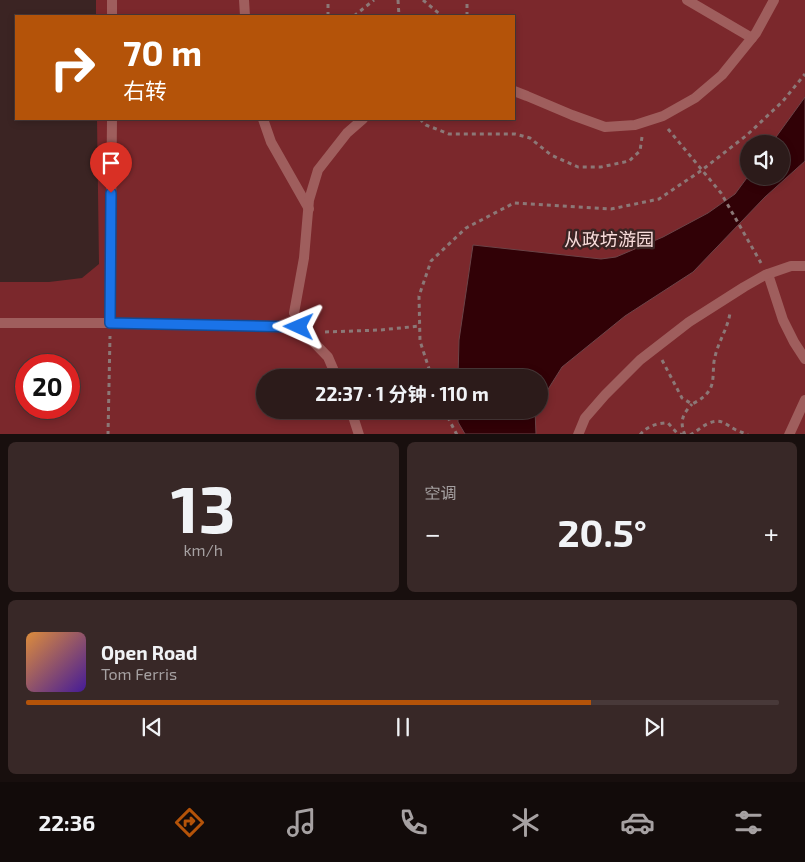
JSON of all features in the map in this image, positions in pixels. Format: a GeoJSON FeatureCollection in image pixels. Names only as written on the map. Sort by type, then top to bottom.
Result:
{"type":"FeatureCollection","features":[{"type":"Feature","properties":{"kind":"lane"},"geometry":{"type":"LineString","coordinates":[[112,0],[112,15]]}},
{"type":"Feature","properties":{"kind":"lane"},"geometry":{"type":"LineString","coordinates":[[244,0],[245,15]]}},
{"type":"Feature","properties":{"kind":"lane"},"geometry":{"type":"LineString","coordinates":[[687,0],[752,38]]}},
{"type":"Feature","properties":{"kind":"lane"},"geometry":{"type":"LineString","coordinates":[[515,92],[605,127],[635,124],[658,117],[695,98],[722,75],[752,38],[774,0]]}},
{"type":"Feature","properties":{"kind":"lane"},"geometry":{"type":"LineString","coordinates":[[110,323],[112,120]]}},
{"type":"Feature","properties":{"kind":"lane"},"geometry":{"type":"LineString","coordinates":[[263,120],[272,142],[309,209]]}},
{"type":"Feature","properties":{"kind":"lane"},"geometry":{"type":"LineString","coordinates":[[334,369],[328,357],[301,330],[294,313],[304,258],[309,200],[318,170],[346,133],[362,120]]}},
{"type":"Feature","properties":{"kind":"lane"},"geometry":{"type":"LineString","coordinates":[[578,434],[585,418],[605,395],[640,360],[689,322],[768,274],[791,266],[805,266]]}},
{"type":"Feature","properties":{"kind":"lane"},"geometry":{"type":"LineString","coordinates":[[768,274],[783,320],[805,359]]}},
{"type":"Feature","properties":{"kind":"lane"},"geometry":{"type":"LineString","coordinates":[[274,326],[294,313]]}},
{"type":"Feature","properties":{"kind":"lane"},"geometry":{"type":"LineString","coordinates":[[0,323],[274,326],[301,330]]}},
{"type":"Feature","properties":{"kind":"lane"},"geometry":{"type":"LineString","coordinates":[[789,434],[805,400]]}},
{"type":"Feature","properties":{"kind":"lane"},"geometry":{"type":"LineString","coordinates":[[354,419],[360,434]]}},
{"type":"Feature","properties":{"kind":"path"},"geometry":{"type":"LineString","coordinates":[[328,0],[328,15]]}},
{"type":"Feature","properties":{"kind":"path"},"geometry":{"type":"LineString","coordinates":[[355,15],[374,0]]}},
{"type":"Feature","properties":{"kind":"path"},"geometry":{"type":"LineString","coordinates":[[398,0],[399,15]]}},
{"type":"Feature","properties":{"kind":"path"},"geometry":{"type":"LineString","coordinates":[[423,0],[441,15]]}},
{"type":"Feature","properties":{"kind":"path"},"geometry":{"type":"LineString","coordinates":[[467,0],[467,15]]}},
{"type":"Feature","properties":{"kind":"path"},"geometry":{"type":"LineString","coordinates":[[429,369],[420,341],[419,296],[430,261],[466,228],[514,203],[611,209],[659,199],[702,170],[747,135],[782,101],[805,74]]}},
{"type":"Feature","properties":{"kind":"path"},"geometry":{"type":"LineString","coordinates":[[658,117],[721,194],[768,274]]}},
{"type":"Feature","properties":{"kind":"path"},"geometry":{"type":"LineString","coordinates":[[421,120],[426,125],[449,134],[515,134],[530,138],[551,155],[578,167],[601,167],[630,161],[640,151],[645,121]]}},
{"type":"Feature","properties":{"kind":"path"},"geometry":{"type":"LineString","coordinates":[[685,434],[682,427],[686,411],[692,404],[704,397],[711,387],[715,358],[730,317],[731,295]]}},
{"type":"Feature","properties":{"kind":"path"},"geometry":{"type":"LineString","coordinates":[[108,434],[110,323]]}},
{"type":"Feature","properties":{"kind":"path"},"geometry":{"type":"LineString","coordinates":[[301,330],[380,330],[420,326]]}},
{"type":"Feature","properties":{"kind":"path"},"geometry":{"type":"LineString","coordinates":[[655,349],[682,398],[692,404]]}},
{"type":"Feature","properties":{"kind":"path"},"geometry":{"type":"LineString","coordinates":[[449,419],[457,434]]}},
{"type":"Feature","properties":{"kind":"path"},"geometry":{"type":"LineString","coordinates":[[690,434],[716,421],[725,422],[737,431],[748,434]]}},
{"type":"Feature","properties":{"kind":"path"},"geometry":{"type":"LineString","coordinates":[[640,434],[656,423],[668,423],[677,433],[685,434]]}},
{"type":"Feature","properties":{"kind":"green space","name":"从政坊游园"},"geometry":{"type":"Polygon","coordinates":[[[96,0],[805,0],[805,434],[0,434],[0,282],[49,282],[82,278],[99,264],[97,120],[515,120],[515,15],[96,15],[96,0]]]}},
{"type":"Feature","properties":{"kind":"shaded area"},"geometry":{"type":"Polygon","coordinates":[[[805,97],[805,161],[790,174],[790,135],[778,135],[805,97]]]}},
{"type":"Feature","properties":{"kind":"shaded area"},"geometry":{"type":"Polygon","coordinates":[[[742,185],[778,185],[693,272],[625,316],[562,367],[548,389],[548,369],[458,369],[459,340],[473,245],[601,259],[616,257],[663,237],[708,213],[735,194],[742,185]]]}},
{"type":"Feature","properties":{"kind":"shaded area"},"geometry":{"type":"Polygon","coordinates":[[[458,419],[535,419],[536,434],[465,434],[458,419]]]}},
{"type":"Feature","properties":{"kind":"route"},"geometry":{"type":"LineString","coordinates":[[111,193],[110,323],[299,327]]}}]}
